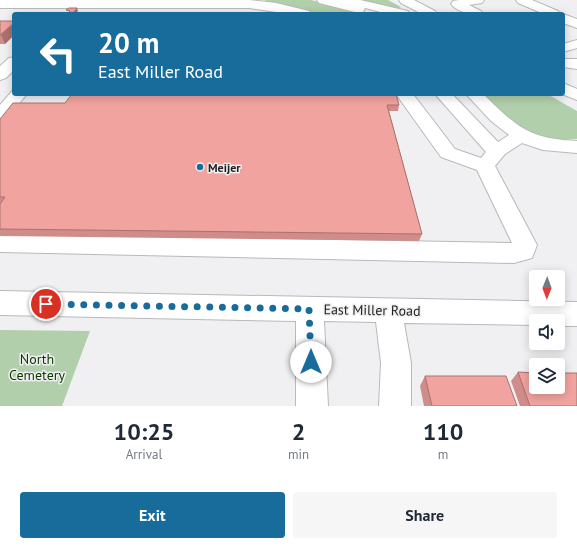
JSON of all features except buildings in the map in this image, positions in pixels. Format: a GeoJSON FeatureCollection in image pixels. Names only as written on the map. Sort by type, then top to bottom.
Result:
{"type":"FeatureCollection","features":[{"type":"Feature","properties":{"kind":"street"},"geometry":{"type":"LineString","coordinates":[[323,0],[373,12]]}},
{"type":"Feature","properties":{"kind":"street"},"geometry":{"type":"LineString","coordinates":[[345,0],[396,12]]}},
{"type":"Feature","properties":{"kind":"street"},"geometry":{"type":"LineString","coordinates":[[405,0],[427,12]]}},
{"type":"Feature","properties":{"kind":"street"},"geometry":{"type":"LineString","coordinates":[[445,0],[473,12]]}},
{"type":"Feature","properties":{"kind":"street"},"geometry":{"type":"LineString","coordinates":[[457,4],[478,0]]}},
{"type":"Feature","properties":{"kind":"street"},"geometry":{"type":"LineString","coordinates":[[522,0],[549,12]]}},
{"type":"Feature","properties":{"kind":"street"},"geometry":{"type":"LineString","coordinates":[[63,12],[73,2]]}},
{"type":"Feature","properties":{"kind":"street"},"geometry":{"type":"LineString","coordinates":[[0,12],[5,4],[73,2],[97,4],[260,5],[295,12]]}},
{"type":"Feature","properties":{"kind":"street"},"geometry":{"type":"LineString","coordinates":[[90,12],[97,4]]}},
{"type":"Feature","properties":{"kind":"street"},"geometry":{"type":"LineString","coordinates":[[116,12],[122,4]]}},
{"type":"Feature","properties":{"kind":"street"},"geometry":{"type":"LineString","coordinates":[[565,19],[577,24]]}},
{"type":"Feature","properties":{"kind":"street"},"geometry":{"type":"LineString","coordinates":[[565,47],[577,44]]}},
{"type":"Feature","properties":{"kind":"street"},"geometry":{"type":"LineString","coordinates":[[0,75],[12,63]]}},
{"type":"Feature","properties":{"kind":"street"},"geometry":{"type":"LineString","coordinates":[[565,63],[577,64]]}},
{"type":"Feature","properties":{"kind":"street"},"geometry":{"type":"LineString","coordinates":[[0,75],[12,76]]}},
{"type":"Feature","properties":{"kind":"street"},"geometry":{"type":"LineString","coordinates":[[565,89],[577,95]]}},
{"type":"Feature","properties":{"kind":"street"},"geometry":{"type":"LineString","coordinates":[[0,115],[17,96]]}},
{"type":"Feature","properties":{"kind":"street"},"geometry":{"type":"LineString","coordinates":[[405,96],[448,153],[492,158],[521,136]]}},
{"type":"Feature","properties":{"kind":"street"},"geometry":{"type":"LineString","coordinates":[[0,243],[507,253],[523,251],[525,245],[492,158],[492,147],[445,96]]}},
{"type":"Feature","properties":{"kind":"street"},"geometry":{"type":"LineString","coordinates":[[476,96],[503,123],[521,136],[533,142],[546,145],[577,147]]}},
{"type":"Feature","properties":{"kind":"street","name":"East Miller Road"},"geometry":{"type":"LineString","coordinates":[[0,303],[388,310],[575,319]]}},
{"type":"Feature","properties":{"kind":"street"},"geometry":{"type":"LineString","coordinates":[[309,309],[311,333],[312,406]]}},
{"type":"Feature","properties":{"kind":"street"},"geometry":{"type":"LineString","coordinates":[[388,310],[396,363],[395,406]]}},
{"type":"Feature","properties":{"kind":"green space"},"geometry":{"type":"Polygon","coordinates":[[[263,0],[311,0],[361,12],[309,12],[263,0]]]}},
{"type":"Feature","properties":{"kind":"green space"},"geometry":{"type":"Polygon","coordinates":[[[356,0],[388,0],[401,7],[397,9],[356,0]]]}},
{"type":"Feature","properties":{"kind":"green space"},"geometry":{"type":"Polygon","coordinates":[[[484,96],[551,96],[577,111],[577,139],[546,137],[530,133],[523,130],[508,119],[484,96]]]}},
{"type":"Feature","properties":{"kind":"green space","name":"North Cemetery"},"geometry":{"type":"Polygon","coordinates":[[[0,330],[90,331],[62,406],[0,406],[0,330]]]}},
{"type":"Feature","properties":{"kind":"place","name":"Meijer"},"geometry":{"type":"Point","coordinates":[200,167]}},
{"type":"Feature","properties":{"kind":"route"},"geometry":{"type":"LineString","coordinates":[[46,304],[309,309],[311,362]]}}]}
